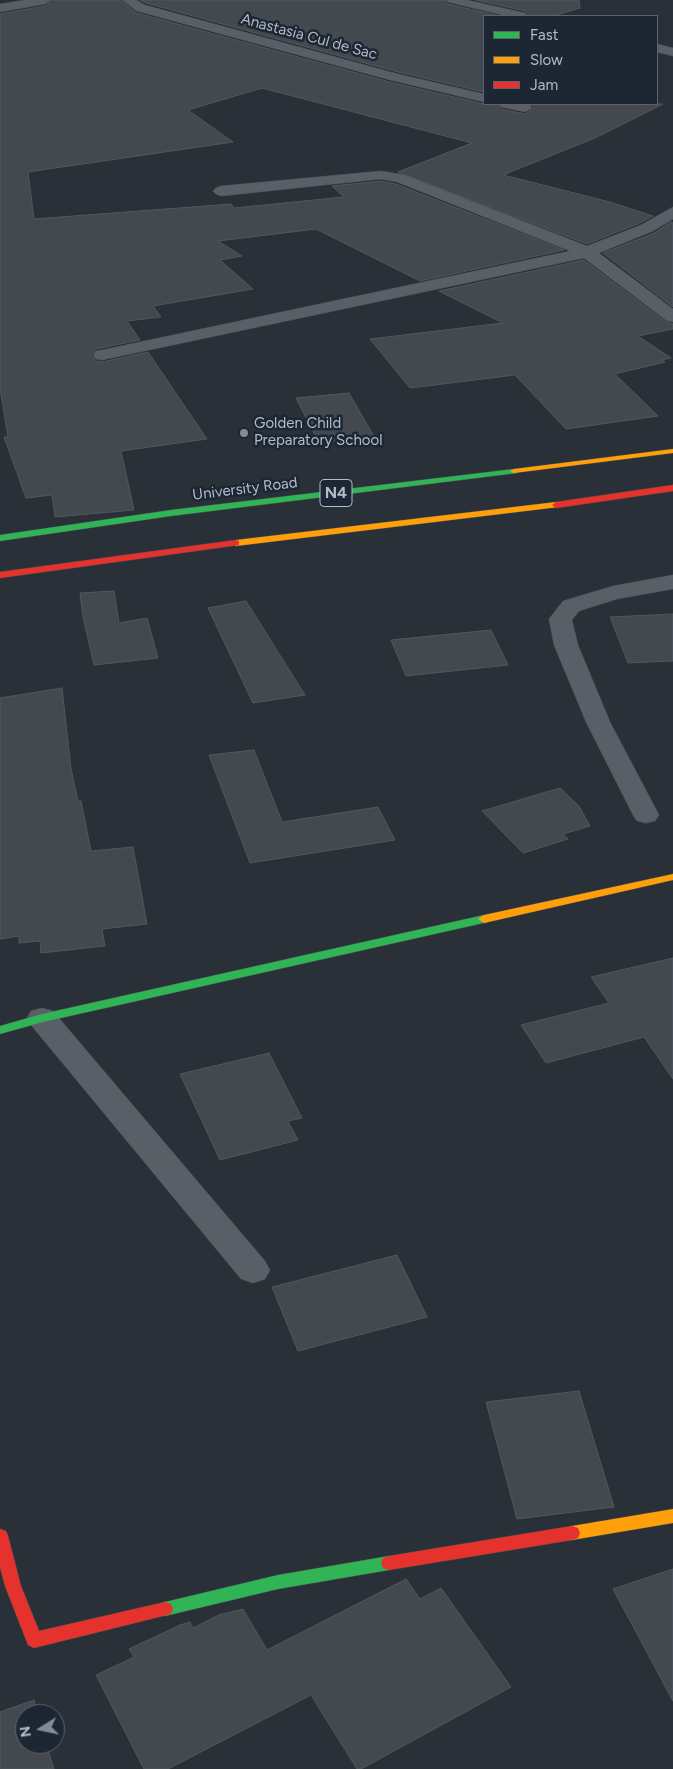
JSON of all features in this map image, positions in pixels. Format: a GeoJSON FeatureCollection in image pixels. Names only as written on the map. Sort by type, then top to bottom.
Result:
{"type":"FeatureCollection","features":[{"type":"Feature","properties":{"kind":"main road","name":"University Road"},"geometry":{"type":"LineString","coordinates":[[0,538],[170,513],[673,451]]}},
{"type":"Feature","properties":{"kind":"main road","name":"N4"},"geometry":{"type":"LineString","coordinates":[[0,575],[181,550],[538,508],[673,488]]}},
{"type":"Feature","properties":{"kind":"main road"},"geometry":{"type":"LineString","coordinates":[[0,1030],[42,1018],[673,878]]}},
{"type":"Feature","properties":{"kind":"main road"},"geometry":{"type":"LineString","coordinates":[[0,1536],[13,1586],[34,1640],[278,1582],[673,1516]]}},
{"type":"Feature","properties":{"kind":"street"},"geometry":{"type":"LineString","coordinates":[[0,8],[46,0]]}},
{"type":"Feature","properties":{"kind":"street","name":"Anastasia Cul de Sac"},"geometry":{"type":"LineString","coordinates":[[128,0],[141,8],[377,72],[483,98]]}},
{"type":"Feature","properties":{"kind":"street"},"geometry":{"type":"LineString","coordinates":[[452,0],[517,15]]}},
{"type":"Feature","properties":{"kind":"street"},"geometry":{"type":"LineString","coordinates":[[658,48],[673,52]]}},
{"type":"Feature","properties":{"kind":"street"},"geometry":{"type":"LineString","coordinates":[[511,105],[526,108]]}},
{"type":"Feature","properties":{"kind":"street"},"geometry":{"type":"LineString","coordinates":[[221,191],[392,176],[587,252],[673,316]]}},
{"type":"Feature","properties":{"kind":"street"},"geometry":{"type":"LineString","coordinates":[[102,355],[587,252],[647,228],[673,212]]}},
{"type":"Feature","properties":{"kind":"street"},"geometry":{"type":"LineString","coordinates":[[646,815],[598,722],[566,645],[560,620],[571,606],[613,593],[673,582]]}},
{"type":"Feature","properties":{"kind":"street"},"geometry":{"type":"LineString","coordinates":[[42,1018],[252,1270]]}},
{"type":"Feature","properties":{"kind":"building"},"geometry":{"type":"Polygon","coordinates":[[[53,0],[120,0],[137,13],[390,82],[483,105],[498,105],[501,109],[525,114],[534,108],[532,105],[663,104],[595,138],[503,175],[610,202],[653,216],[587,244],[398,172],[472,143],[262,88],[188,110],[233,142],[28,172],[34,219],[231,204],[234,208],[344,197],[332,186],[381,181],[396,184],[564,250],[420,281],[316,229],[218,241],[242,256],[220,260],[253,289],[153,306],[161,317],[127,321],[140,340],[96,349],[91,355],[96,361],[102,362],[148,352],[207,439],[121,451],[134,510],[55,517],[52,495],[26,498],[4,437],[8,437],[0,388],[0,14],[45,6],[53,0]]]}},
{"type":"Feature","properties":{"kind":"building"},"geometry":{"type":"Polygon","coordinates":[[[140,0],[444,0],[448,4],[496,15],[483,15],[483,92],[398,72],[140,0]]]}},
{"type":"Feature","properties":{"kind":"building"},"geometry":{"type":"Polygon","coordinates":[[[476,0],[579,0],[580,8],[556,15],[528,15],[525,11],[476,0]]]}},
{"type":"Feature","properties":{"kind":"building"},"geometry":{"type":"Polygon","coordinates":[[[671,222],[673,223],[673,307],[603,253],[654,233],[671,222]]]}},
{"type":"Feature","properties":{"kind":"building"},"geometry":{"type":"Polygon","coordinates":[[[584,260],[666,322],[673,324],[673,329],[638,336],[671,358],[661,360],[665,362],[615,374],[658,416],[566,429],[515,375],[410,388],[370,339],[503,323],[439,291],[584,260]]]}},
{"type":"Feature","properties":{"kind":"building"},"geometry":{"type":"Polygon","coordinates":[[[349,393],[375,438],[319,443],[296,398],[349,393]]]}},
{"type":"Feature","properties":{"kind":"building"},"geometry":{"type":"Polygon","coordinates":[[[114,591],[119,623],[147,618],[158,658],[94,665],[83,617],[80,593],[114,591]]]}},
{"type":"Feature","properties":{"kind":"building"},"geometry":{"type":"Polygon","coordinates":[[[246,601],[305,695],[253,703],[208,608],[246,601]]]}},
{"type":"Feature","properties":{"kind":"building"},"geometry":{"type":"Polygon","coordinates":[[[673,614],[673,661],[628,663],[610,617],[673,614]]]}},
{"type":"Feature","properties":{"kind":"building"},"geometry":{"type":"Polygon","coordinates":[[[491,630],[508,665],[406,676],[391,640],[491,630]]]}},
{"type":"Feature","properties":{"kind":"building"},"geometry":{"type":"Polygon","coordinates":[[[62,688],[71,769],[78,801],[81,801],[91,851],[133,847],[147,924],[102,929],[105,946],[41,953],[40,941],[19,943],[19,936],[0,939],[0,698],[62,688]]]}},
{"type":"Feature","properties":{"kind":"building"},"geometry":{"type":"Polygon","coordinates":[[[254,750],[282,822],[378,807],[395,840],[250,863],[209,755],[254,750]]]}},
{"type":"Feature","properties":{"kind":"building"},"geometry":{"type":"Polygon","coordinates":[[[560,788],[579,806],[590,826],[563,834],[568,839],[523,853],[482,811],[560,788]]]}},
{"type":"Feature","properties":{"kind":"building"},"geometry":{"type":"Polygon","coordinates":[[[673,958],[673,1079],[644,1037],[546,1063],[521,1025],[609,1003],[591,977],[673,958]]]}},
{"type":"Feature","properties":{"kind":"building"},"geometry":{"type":"Polygon","coordinates":[[[269,1053],[302,1118],[288,1121],[298,1140],[220,1160],[180,1074],[269,1053]]]}},
{"type":"Feature","properties":{"kind":"building"},"geometry":{"type":"Polygon","coordinates":[[[397,1255],[427,1317],[298,1351],[272,1287],[397,1255]]]}},
{"type":"Feature","properties":{"kind":"building"},"geometry":{"type":"Polygon","coordinates":[[[579,1391],[614,1507],[517,1519],[486,1402],[579,1391]]]}},
{"type":"Feature","properties":{"kind":"building"},"geometry":{"type":"Polygon","coordinates":[[[673,1569],[673,1701],[613,1589],[673,1569]]]}},
{"type":"Feature","properties":{"kind":"building"},"geometry":{"type":"Polygon","coordinates":[[[406,1579],[420,1599],[441,1588],[511,1687],[361,1769],[357,1769],[311,1695],[168,1769],[144,1769],[96,1675],[134,1657],[129,1649],[180,1625],[190,1622],[193,1628],[219,1615],[243,1609],[267,1650],[406,1579]]]}},
{"type":"Feature","properties":{"kind":"building"},"geometry":{"type":"Polygon","coordinates":[[[34,1700],[35,1704],[23,1704],[34,1700]]]}},
{"type":"Feature","properties":{"kind":"building"},"geometry":{"type":"Polygon","coordinates":[[[15,1707],[15,1754],[49,1754],[54,1769],[0,1769],[0,1712],[15,1707]]]}},
{"type":"Feature","properties":{"kind":"traffic: fast"},"geometry":{"type":"LineString","coordinates":[[0,538],[171,513],[514,471]]}},
{"type":"Feature","properties":{"kind":"traffic: fast"},"geometry":{"type":"LineString","coordinates":[[0,1030],[42,1018],[484,919]]}},
{"type":"Feature","properties":{"kind":"traffic: fast"},"geometry":{"type":"LineString","coordinates":[[165,1609],[278,1582],[389,1563]]}},
{"type":"Feature","properties":{"kind":"traffic: slow"},"geometry":{"type":"LineString","coordinates":[[514,471],[673,451]]}},
{"type":"Feature","properties":{"kind":"traffic: slow"},"geometry":{"type":"LineString","coordinates":[[236,543],[556,505]]}},
{"type":"Feature","properties":{"kind":"traffic: slow"},"geometry":{"type":"LineString","coordinates":[[484,919],[673,877]]}},
{"type":"Feature","properties":{"kind":"traffic: slow"},"geometry":{"type":"LineString","coordinates":[[572,1533],[673,1516]]}},
{"type":"Feature","properties":{"kind":"traffic: jam"},"geometry":{"type":"LineString","coordinates":[[556,505],[673,488]]}},
{"type":"Feature","properties":{"kind":"traffic: jam"},"geometry":{"type":"LineString","coordinates":[[0,575],[236,543]]}},
{"type":"Feature","properties":{"kind":"traffic: jam"},"geometry":{"type":"LineString","coordinates":[[389,1563],[572,1533]]}},
{"type":"Feature","properties":{"kind":"traffic: jam"},"geometry":{"type":"LineString","coordinates":[[0,1536],[13,1586],[34,1640],[165,1609]]}},
{"type":"Feature","properties":{"kind":"place","name":"Golden Child Preparatory School"},"geometry":{"type":"Point","coordinates":[244,433]}}]}
